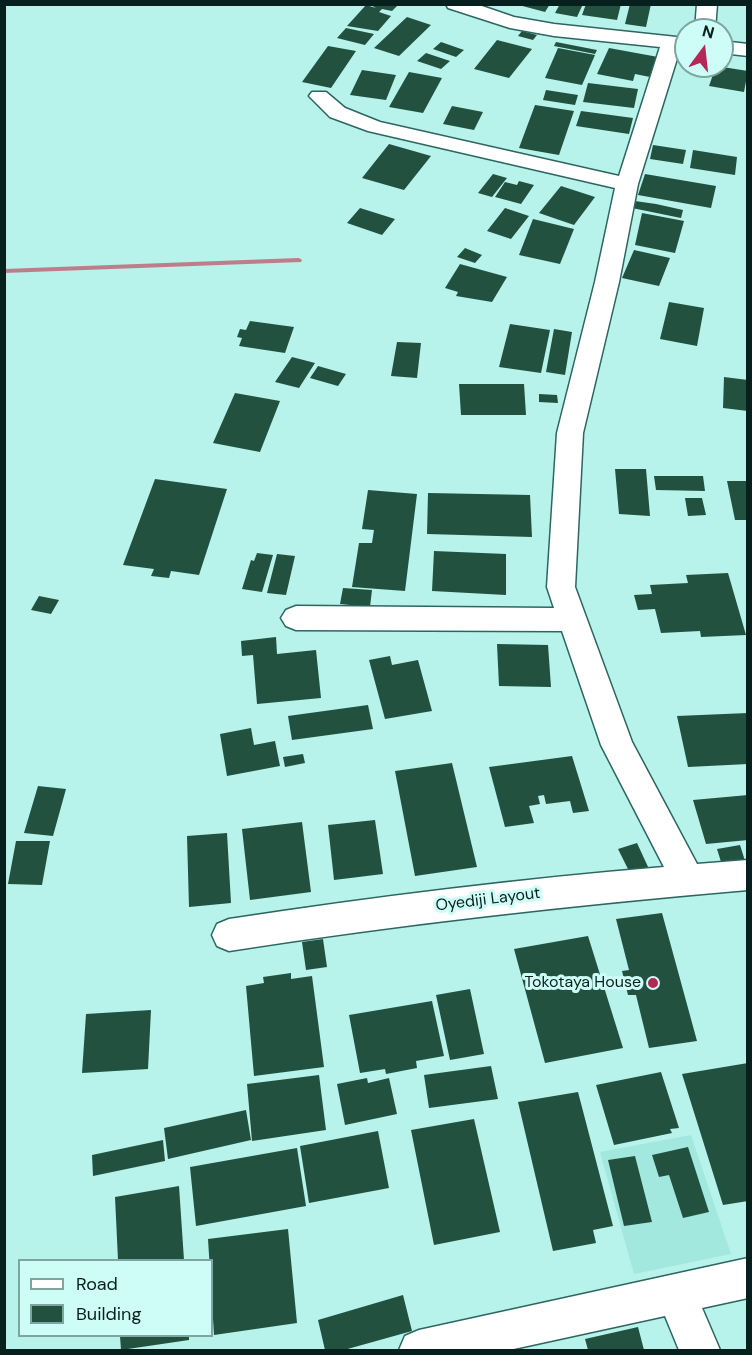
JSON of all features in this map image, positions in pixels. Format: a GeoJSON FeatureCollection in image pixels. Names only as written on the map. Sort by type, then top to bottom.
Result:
{"type":"FeatureCollection","features":[{"type":"Feature","properties":{"kind":"street"},"geometry":{"type":"LineString","coordinates":[[455,4],[490,17],[554,30],[674,42]]}},
{"type":"Feature","properties":{"kind":"street"},"geometry":{"type":"LineString","coordinates":[[674,57],[627,184],[607,282],[570,433],[561,587],[617,745],[688,880]]}},
{"type":"Feature","properties":{"kind":"street"},"geometry":{"type":"LineString","coordinates":[[319,96],[330,110],[345,118],[375,127],[627,184]]}},
{"type":"Feature","properties":{"kind":"street"},"geometry":{"type":"LineString","coordinates":[[296,618],[573,620]]}},
{"type":"Feature","properties":{"kind":"street","name":"Oyediji Layout"},"geometry":{"type":"LineString","coordinates":[[230,935],[360,915],[469,904],[560,891],[747,876]]}},
{"type":"Feature","properties":{"kind":"street"},"geometry":{"type":"LineString","coordinates":[[419,1350],[676,1296],[747,1278]]}},
{"type":"Feature","properties":{"kind":"street"},"geometry":{"type":"LineString","coordinates":[[676,1296],[700,1350]]}},
{"type":"Feature","properties":{"kind":"shaded area"},"geometry":{"type":"Polygon","coordinates":[[[691,1135],[731,1254],[634,1274],[600,1152],[691,1135]]]}},
{"type":"Feature","properties":{"kind":"building"},"geometry":{"type":"Polygon","coordinates":[[[369,4],[399,4],[392,11],[382,9],[379,12],[391,16],[378,31],[347,26],[366,5],[376,8],[369,4]]]}},
{"type":"Feature","properties":{"kind":"building"},"geometry":{"type":"Polygon","coordinates":[[[515,4],[550,4],[545,12],[515,4]]]}},
{"type":"Feature","properties":{"kind":"building"},"geometry":{"type":"Polygon","coordinates":[[[560,4],[583,4],[577,17],[555,13],[560,4]]]}},
{"type":"Feature","properties":{"kind":"building"},"geometry":{"type":"Polygon","coordinates":[[[586,4],[621,4],[617,20],[582,15],[586,4]]]}},
{"type":"Feature","properties":{"kind":"building"},"geometry":{"type":"Polygon","coordinates":[[[630,4],[651,4],[646,27],[625,24],[630,4]]]}},
{"type":"Feature","properties":{"kind":"building"},"geometry":{"type":"Polygon","coordinates":[[[407,17],[431,25],[399,56],[374,48],[407,17]]]}},
{"type":"Feature","properties":{"kind":"building"},"geometry":{"type":"Polygon","coordinates":[[[346,28],[374,34],[365,45],[337,38],[346,28]]]}},
{"type":"Feature","properties":{"kind":"building"},"geometry":{"type":"Polygon","coordinates":[[[522,31],[537,35],[533,40],[518,36],[522,31]]]}},
{"type":"Feature","properties":{"kind":"building"},"geometry":{"type":"Polygon","coordinates":[[[497,40],[532,49],[509,78],[474,69],[497,40]]]}},
{"type":"Feature","properties":{"kind":"building"},"geometry":{"type":"Polygon","coordinates":[[[441,42],[464,50],[456,57],[433,49],[441,42]]]}},
{"type":"Feature","properties":{"kind":"building"},"geometry":{"type":"Polygon","coordinates":[[[556,42],[597,50],[595,54],[554,46],[556,42]]]}},
{"type":"Feature","properties":{"kind":"building"},"geometry":{"type":"Polygon","coordinates":[[[328,46],[356,51],[331,88],[302,82],[328,46]]]}},
{"type":"Feature","properties":{"kind":"building"},"geometry":{"type":"Polygon","coordinates":[[[558,48],[595,55],[582,85],[545,78],[558,48]]]}},
{"type":"Feature","properties":{"kind":"building"},"geometry":{"type":"Polygon","coordinates":[[[609,48],[658,57],[650,77],[635,74],[633,81],[597,74],[609,48]]]}},
{"type":"Feature","properties":{"kind":"building"},"geometry":{"type":"Polygon","coordinates":[[[426,53],[450,61],[441,69],[417,61],[426,53]]]}},
{"type":"Feature","properties":{"kind":"building"},"geometry":{"type":"Polygon","coordinates":[[[734,69],[748,71],[744,92],[709,86],[712,78],[734,78],[734,69]]]}},
{"type":"Feature","properties":{"kind":"building"},"geometry":{"type":"Polygon","coordinates":[[[362,70],[396,75],[386,100],[350,95],[362,70]]]}},
{"type":"Feature","properties":{"kind":"building"},"geometry":{"type":"Polygon","coordinates":[[[409,72],[442,78],[423,113],[389,107],[409,72]]]}},
{"type":"Feature","properties":{"kind":"building"},"geometry":{"type":"Polygon","coordinates":[[[588,83],[638,89],[634,108],[583,102],[588,83]]]}},
{"type":"Feature","properties":{"kind":"building"},"geometry":{"type":"Polygon","coordinates":[[[546,90],[578,95],[575,105],[543,100],[546,90]]]}},
{"type":"Feature","properties":{"kind":"building"},"geometry":{"type":"Polygon","coordinates":[[[535,105],[574,111],[559,155],[519,148],[535,105]]]}},
{"type":"Feature","properties":{"kind":"building"},"geometry":{"type":"Polygon","coordinates":[[[452,106],[483,112],[474,130],[443,124],[452,106]]]}},
{"type":"Feature","properties":{"kind":"building"},"geometry":{"type":"Polygon","coordinates":[[[581,111],[633,118],[629,134],[576,126],[581,111]]]}},
{"type":"Feature","properties":{"kind":"building"},"geometry":{"type":"Polygon","coordinates":[[[389,144],[431,156],[404,190],[362,178],[389,144]]]}},
{"type":"Feature","properties":{"kind":"building"},"geometry":{"type":"Polygon","coordinates":[[[653,145],[686,150],[683,164],[650,159],[653,145]]]}},
{"type":"Feature","properties":{"kind":"building"},"geometry":{"type":"Polygon","coordinates":[[[693,150],[737,157],[735,175],[690,168],[693,150]]]}},
{"type":"Feature","properties":{"kind":"building"},"geometry":{"type":"Polygon","coordinates":[[[493,174],[507,178],[492,197],[478,193],[493,174]]]}},
{"type":"Feature","properties":{"kind":"building"},"geometry":{"type":"Polygon","coordinates":[[[645,174],[716,186],[711,208],[638,195],[645,174]]]}},
{"type":"Feature","properties":{"kind":"building"},"geometry":{"type":"Polygon","coordinates":[[[519,181],[534,185],[521,204],[495,197],[505,182],[517,185],[519,181]]]}},
{"type":"Feature","properties":{"kind":"building"},"geometry":{"type":"Polygon","coordinates":[[[561,186],[595,197],[574,225],[539,213],[561,186]]]}},
{"type":"Feature","properties":{"kind":"building"},"geometry":{"type":"Polygon","coordinates":[[[635,201],[683,210],[681,218],[632,208],[635,201]]]}},
{"type":"Feature","properties":{"kind":"building"},"geometry":{"type":"Polygon","coordinates":[[[360,208],[395,219],[382,235],[347,223],[360,208]]]}},
{"type":"Feature","properties":{"kind":"building"},"geometry":{"type":"Polygon","coordinates":[[[505,208],[529,216],[511,239],[487,231],[505,208]]]}},
{"type":"Feature","properties":{"kind":"building"},"geometry":{"type":"Polygon","coordinates":[[[642,213],[684,221],[675,253],[635,245],[642,213]]]}},
{"type":"Feature","properties":{"kind":"building"},"geometry":{"type":"Polygon","coordinates":[[[533,219],[574,229],[560,264],[519,255],[533,219]]]}},
{"type":"Feature","properties":{"kind":"building"},"geometry":{"type":"Polygon","coordinates":[[[465,248],[482,255],[475,263],[457,257],[465,248]]]}},
{"type":"Feature","properties":{"kind":"building"},"geometry":{"type":"Polygon","coordinates":[[[634,250],[670,258],[659,286],[622,278],[634,250]]]}},
{"type":"Feature","properties":{"kind":"building"},"geometry":{"type":"Polygon","coordinates":[[[460,264],[507,277],[492,302],[456,296],[458,292],[445,288],[460,264]]]}},
{"type":"Feature","properties":{"kind":"building"},"geometry":{"type":"Polygon","coordinates":[[[669,302],[704,308],[697,346],[660,339],[669,302]]]}},
{"type":"Feature","properties":{"kind":"building"},"geometry":{"type":"Polygon","coordinates":[[[250,321],[294,327],[285,353],[239,346],[242,338],[237,337],[240,329],[246,330],[250,321]]]}},
{"type":"Feature","properties":{"kind":"building"},"geometry":{"type":"Polygon","coordinates":[[[510,324],[550,330],[541,373],[499,367],[510,324]]]}},
{"type":"Feature","properties":{"kind":"building"},"geometry":{"type":"Polygon","coordinates":[[[554,329],[572,332],[565,375],[546,372],[554,329]]]}},
{"type":"Feature","properties":{"kind":"building"},"geometry":{"type":"Polygon","coordinates":[[[397,342],[421,343],[417,378],[391,376],[397,342]]]}},
{"type":"Feature","properties":{"kind":"building"},"geometry":{"type":"Polygon","coordinates":[[[292,357],[315,363],[299,388],[275,382],[292,357]]]}},
{"type":"Feature","properties":{"kind":"building"},"geometry":{"type":"Polygon","coordinates":[[[318,366],[346,374],[338,386],[310,378],[318,366]]]}},
{"type":"Feature","properties":{"kind":"building"},"geometry":{"type":"Polygon","coordinates":[[[724,377],[748,380],[748,411],[723,408],[724,377]]]}},
{"type":"Feature","properties":{"kind":"building"},"geometry":{"type":"Polygon","coordinates":[[[459,384],[524,384],[526,415],[461,415],[459,384]]]}},
{"type":"Feature","properties":{"kind":"building"},"geometry":{"type":"Polygon","coordinates":[[[235,393],[280,401],[260,452],[213,443],[235,393]]]}},
{"type":"Feature","properties":{"kind":"building"},"geometry":{"type":"Polygon","coordinates":[[[539,394],[557,395],[558,403],[539,402],[539,394]]]}},
{"type":"Feature","properties":{"kind":"building"},"geometry":{"type":"Polygon","coordinates":[[[615,469],[646,469],[650,516],[619,514],[615,469]]]}},
{"type":"Feature","properties":{"kind":"building"},"geometry":{"type":"Polygon","coordinates":[[[654,476],[703,476],[705,491],[656,490],[654,476]]]}},
{"type":"Feature","properties":{"kind":"building"},"geometry":{"type":"Polygon","coordinates":[[[155,479],[227,489],[199,575],[171,571],[169,578],[151,576],[154,569],[123,565],[155,479]]]}},
{"type":"Feature","properties":{"kind":"building"},"geometry":{"type":"Polygon","coordinates":[[[727,481],[748,481],[748,520],[735,520],[727,481]]]}},
{"type":"Feature","properties":{"kind":"building"},"geometry":{"type":"Polygon","coordinates":[[[368,490],[417,494],[405,591],[352,587],[359,543],[372,543],[374,530],[362,529],[368,490]]]}},
{"type":"Feature","properties":{"kind":"building"},"geometry":{"type":"Polygon","coordinates":[[[428,493],[530,495],[532,537],[427,534],[428,493]]]}},
{"type":"Feature","properties":{"kind":"building"},"geometry":{"type":"Polygon","coordinates":[[[685,498],[702,498],[706,515],[688,516],[685,498]]]}},
{"type":"Feature","properties":{"kind":"building"},"geometry":{"type":"Polygon","coordinates":[[[434,551],[506,554],[506,595],[432,591],[434,551]]]}},
{"type":"Feature","properties":{"kind":"building"},"geometry":{"type":"Polygon","coordinates":[[[257,553],[273,555],[262,592],[242,589],[251,560],[254,561],[257,553]]]}},
{"type":"Feature","properties":{"kind":"building"},"geometry":{"type":"Polygon","coordinates":[[[277,554],[295,556],[286,595],[267,593],[277,554]]]}},
{"type":"Feature","properties":{"kind":"building"},"geometry":{"type":"Polygon","coordinates":[[[728,573],[746,635],[701,637],[700,631],[661,633],[655,609],[638,610],[634,595],[652,594],[650,585],[688,583],[686,575],[728,573]]]}},
{"type":"Feature","properties":{"kind":"building"},"geometry":{"type":"Polygon","coordinates":[[[343,588],[372,590],[370,607],[340,604],[343,588]]]}},
{"type":"Feature","properties":{"kind":"building"},"geometry":{"type":"Polygon","coordinates":[[[39,596],[59,600],[51,614],[31,610],[39,596]]]}},
{"type":"Feature","properties":{"kind":"building"},"geometry":{"type":"Polygon","coordinates":[[[276,637],[277,654],[316,650],[321,698],[257,704],[253,655],[242,656],[241,641],[276,637]]]}},
{"type":"Feature","properties":{"kind":"building"},"geometry":{"type":"Polygon","coordinates":[[[497,644],[548,645],[551,687],[499,686],[497,644]]]}},
{"type":"Feature","properties":{"kind":"building"},"geometry":{"type":"Polygon","coordinates":[[[390,656],[392,665],[418,660],[432,711],[385,719],[369,660],[390,656]]]}},
{"type":"Feature","properties":{"kind":"building"},"geometry":{"type":"Polygon","coordinates":[[[368,705],[373,729],[292,740],[288,716],[368,705]]]}},
{"type":"Feature","properties":{"kind":"building"},"geometry":{"type":"Polygon","coordinates":[[[748,713],[748,764],[688,767],[677,716],[748,713]]]}},
{"type":"Feature","properties":{"kind":"building"},"geometry":{"type":"Polygon","coordinates":[[[251,728],[254,745],[275,741],[280,766],[227,776],[220,734],[251,728]]]}},
{"type":"Feature","properties":{"kind":"building"},"geometry":{"type":"Polygon","coordinates":[[[303,754],[305,763],[285,767],[283,757],[303,754]]]}},
{"type":"Feature","properties":{"kind":"building"},"geometry":{"type":"Polygon","coordinates":[[[572,756],[589,811],[573,813],[570,801],[546,804],[544,795],[538,796],[540,804],[529,806],[534,823],[505,827],[489,767],[572,756]]]}},
{"type":"Feature","properties":{"kind":"building"},"geometry":{"type":"Polygon","coordinates":[[[452,763],[477,867],[415,876],[395,771],[452,763]]]}},
{"type":"Feature","properties":{"kind":"building"},"geometry":{"type":"Polygon","coordinates":[[[38,786],[66,789],[53,836],[24,833],[38,786]]]}},
{"type":"Feature","properties":{"kind":"building"},"geometry":{"type":"Polygon","coordinates":[[[748,795],[748,840],[706,844],[693,800],[748,795]]]}},
{"type":"Feature","properties":{"kind":"building"},"geometry":{"type":"Polygon","coordinates":[[[375,820],[383,874],[334,880],[328,825],[375,820]]]}},
{"type":"Feature","properties":{"kind":"building"},"geometry":{"type":"Polygon","coordinates":[[[302,822],[311,892],[250,900],[242,829],[302,822]]]}},
{"type":"Feature","properties":{"kind":"building"},"geometry":{"type":"Polygon","coordinates":[[[227,833],[231,903],[189,907],[187,836],[227,833]]]}},
{"type":"Feature","properties":{"kind":"building"},"geometry":{"type":"Polygon","coordinates":[[[16,841],[50,841],[42,885],[8,884],[16,841]]]}},
{"type":"Feature","properties":{"kind":"building"},"geometry":{"type":"Polygon","coordinates":[[[637,843],[649,869],[631,875],[618,849],[637,843]]]}},
{"type":"Feature","properties":{"kind":"building"},"geometry":{"type":"Polygon","coordinates":[[[740,845],[745,861],[722,865],[717,849],[740,845]]]}},
{"type":"Feature","properties":{"kind":"building","name":"Tokotaya House"},"geometry":{"type":"Polygon","coordinates":[[[662,913],[697,1041],[649,1048],[636,995],[628,995],[622,971],[629,970],[616,919],[662,913]]]}},
{"type":"Feature","properties":{"kind":"building"},"geometry":{"type":"Polygon","coordinates":[[[588,936],[623,1048],[545,1063],[514,949],[588,936]]]}},
{"type":"Feature","properties":{"kind":"building"},"geometry":{"type":"Polygon","coordinates":[[[323,939],[327,967],[306,970],[302,942],[323,939]]]}},
{"type":"Feature","properties":{"kind":"building"},"geometry":{"type":"Polygon","coordinates":[[[291,973],[291,979],[312,976],[324,1067],[254,1076],[246,986],[264,983],[263,977],[291,973]]]}},
{"type":"Feature","properties":{"kind":"building"},"geometry":{"type":"Polygon","coordinates":[[[470,989],[484,1054],[450,1060],[436,995],[470,989]]]}},
{"type":"Feature","properties":{"kind":"building"},"geometry":{"type":"Polygon","coordinates":[[[432,1001],[444,1056],[416,1061],[417,1068],[386,1074],[385,1069],[360,1073],[349,1015],[432,1001]]]}},
{"type":"Feature","properties":{"kind":"building"},"geometry":{"type":"Polygon","coordinates":[[[151,1010],[148,1069],[82,1073],[86,1014],[151,1010]]]}},
{"type":"Feature","properties":{"kind":"building"},"geometry":{"type":"Polygon","coordinates":[[[748,1063],[748,1201],[723,1205],[682,1074],[748,1063]]]}},
{"type":"Feature","properties":{"kind":"building"},"geometry":{"type":"Polygon","coordinates":[[[491,1066],[498,1099],[429,1108],[424,1075],[491,1066]]]}},
{"type":"Feature","properties":{"kind":"building"},"geometry":{"type":"Polygon","coordinates":[[[661,1072],[679,1128],[670,1129],[672,1133],[614,1145],[596,1085],[661,1072]]]}},
{"type":"Feature","properties":{"kind":"building"},"geometry":{"type":"Polygon","coordinates":[[[319,1075],[326,1130],[252,1141],[247,1084],[319,1075]]]}},
{"type":"Feature","properties":{"kind":"building"},"geometry":{"type":"Polygon","coordinates":[[[367,1078],[368,1083],[389,1078],[397,1114],[345,1125],[337,1084],[367,1078]]]}},
{"type":"Feature","properties":{"kind":"building"},"geometry":{"type":"Polygon","coordinates":[[[578,1092],[613,1226],[593,1230],[596,1243],[553,1251],[518,1102],[578,1092]]]}},
{"type":"Feature","properties":{"kind":"building"},"geometry":{"type":"Polygon","coordinates":[[[246,1110],[251,1140],[168,1159],[164,1128],[246,1110]]]}},
{"type":"Feature","properties":{"kind":"building"},"geometry":{"type":"Polygon","coordinates":[[[474,1119],[500,1232],[434,1245],[411,1130],[474,1119]]]}},
{"type":"Feature","properties":{"kind":"building"},"geometry":{"type":"Polygon","coordinates":[[[378,1131],[389,1188],[309,1203],[300,1146],[378,1131]]]}},
{"type":"Feature","properties":{"kind":"building"},"geometry":{"type":"Polygon","coordinates":[[[163,1140],[165,1161],[93,1176],[92,1155],[163,1140]]]}},
{"type":"Feature","properties":{"kind":"building"},"geometry":{"type":"Polygon","coordinates":[[[688,1147],[709,1212],[683,1218],[669,1175],[659,1177],[652,1155],[688,1147]]]}},
{"type":"Feature","properties":{"kind":"building"},"geometry":{"type":"Polygon","coordinates":[[[297,1148],[306,1206],[196,1226],[190,1167],[297,1148]]]}},
{"type":"Feature","properties":{"kind":"building"},"geometry":{"type":"Polygon","coordinates":[[[635,1156],[652,1222],[624,1226],[608,1160],[635,1156]]]}},
{"type":"Feature","properties":{"kind":"building"},"geometry":{"type":"Polygon","coordinates":[[[179,1186],[184,1259],[118,1259],[115,1197],[179,1186]]]}},
{"type":"Feature","properties":{"kind":"building"},"geometry":{"type":"Polygon","coordinates":[[[288,1229],[297,1323],[214,1335],[213,1259],[209,1259],[208,1239],[288,1229]]]}},
{"type":"Feature","properties":{"kind":"building"},"geometry":{"type":"Polygon","coordinates":[[[403,1295],[412,1331],[344,1350],[325,1350],[318,1320],[403,1295]]]}},
{"type":"Feature","properties":{"kind":"building"},"geometry":{"type":"Polygon","coordinates":[[[638,1327],[644,1350],[588,1350],[585,1339],[638,1327]]]}},
{"type":"Feature","properties":{"kind":"building"},"geometry":{"type":"Polygon","coordinates":[[[120,1337],[189,1337],[189,1340],[121,1350],[120,1337]]]}},
{"type":"Feature","properties":{"kind":"waterway"},"geometry":{"type":"LineString","coordinates":[[4,271],[299,260]]}},
{"type":"Feature","properties":{"kind":"place","name":"Tokotaya House"},"geometry":{"type":"Point","coordinates":[653,983]}}]}
